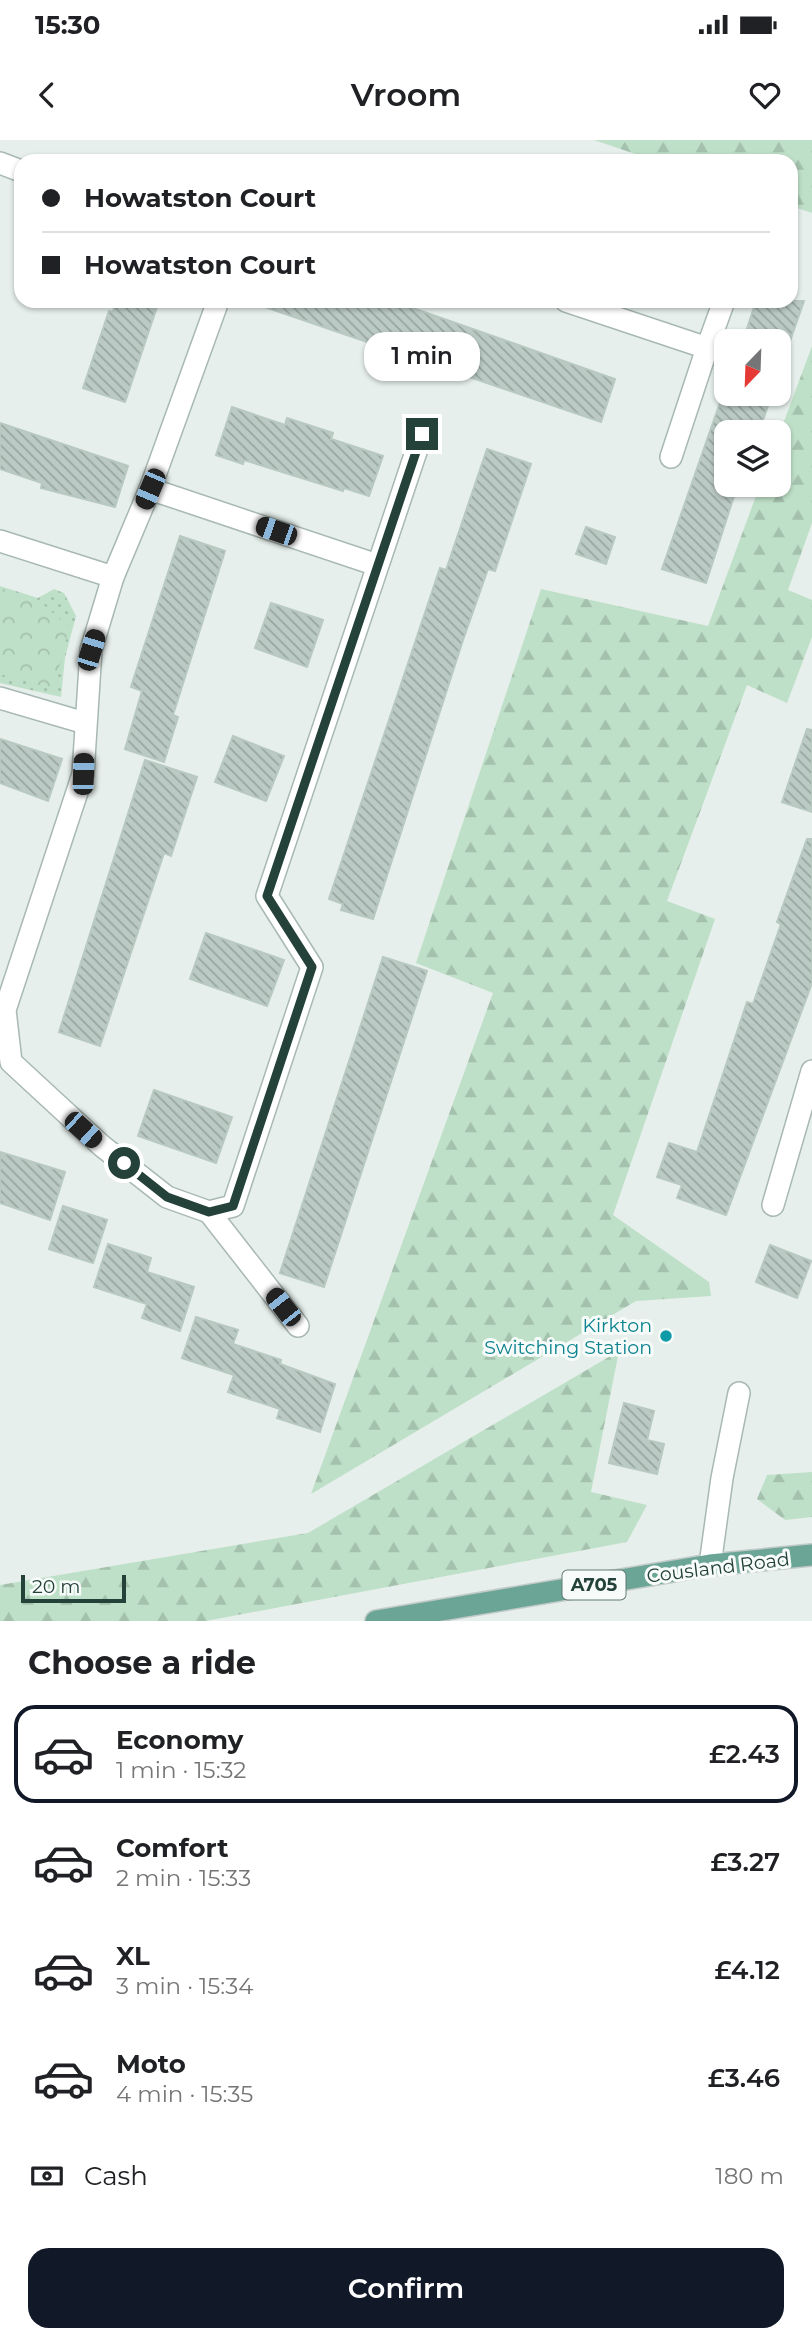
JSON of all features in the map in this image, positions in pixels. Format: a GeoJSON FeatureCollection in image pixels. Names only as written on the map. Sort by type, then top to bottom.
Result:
{"type":"FeatureCollection","features":[{"type":"Feature","properties":{"kind":"main road","name":"Cousland Road"},"geometry":{"type":"LineString","coordinates":[[376,1621],[710,1566],[812,1555]]}},
{"type":"Feature","properties":{"kind":"street"},"geometry":{"type":"LineString","coordinates":[[215,308],[150,489],[113,577],[91,650],[83,774],[2,1009],[11,1062],[46,1097],[167,1197],[209,1212],[298,1326]]}},
{"type":"Feature","properties":{"kind":"street"},"geometry":{"type":"LineString","coordinates":[[587,308],[707,348]]}},
{"type":"Feature","properties":{"kind":"street"},"geometry":{"type":"LineString","coordinates":[[671,457],[721,308]]}},
{"type":"Feature","properties":{"kind":"street"},"geometry":{"type":"LineString","coordinates":[[209,1212],[233,1206],[312,967],[267,896],[422,434]]}},
{"type":"Feature","properties":{"kind":"street"},"geometry":{"type":"LineString","coordinates":[[150,489],[377,565]]}},
{"type":"Feature","properties":{"kind":"street"},"geometry":{"type":"LineString","coordinates":[[0,541],[113,577]]}},
{"type":"Feature","properties":{"kind":"street"},"geometry":{"type":"LineString","coordinates":[[0,698],[85,723]]}},
{"type":"Feature","properties":{"kind":"street"},"geometry":{"type":"LineString","coordinates":[[773,1205],[812,1071]]}},
{"type":"Feature","properties":{"kind":"street"},"geometry":{"type":"LineString","coordinates":[[710,1566],[722,1478],[739,1393]]}},
{"type":"Feature","properties":{"kind":"green space"},"geometry":{"type":"Polygon","coordinates":[[[594,140],[812,140],[812,213],[798,208],[798,154],[635,154],[594,140]]]}},
{"type":"Feature","properties":{"kind":"green space"},"geometry":{"type":"Polygon","coordinates":[[[812,346],[812,523],[788,590],[812,600],[812,637],[787,703],[747,685],[667,901],[715,919],[613,1215],[709,1282],[711,1296],[636,1301],[311,1494],[493,993],[416,963],[541,589],[708,626],[756,497],[791,497],[791,420],[785,420],[812,346]]]}},
{"type":"Feature","properties":{"kind":"green space"},"geometry":{"type":"Polygon","coordinates":[[[0,586],[38,598],[54,589],[64,593],[76,616],[65,658],[61,697],[0,683],[0,586]]]}},
{"type":"Feature","properties":{"kind":"green space"},"geometry":{"type":"Polygon","coordinates":[[[0,588],[38,600],[69,627],[54,689],[0,674],[0,588]]]}},
{"type":"Feature","properties":{"kind":"green space"},"geometry":{"type":"Polygon","coordinates":[[[619,1351],[591,1492],[647,1505],[627,1542],[206,1621],[0,1621],[0,1585],[308,1533],[619,1351]]]}},
{"type":"Feature","properties":{"kind":"green space"},"geometry":{"type":"Polygon","coordinates":[[[812,1472],[812,1517],[785,1520],[757,1499],[767,1475],[812,1472]]]}},
{"type":"Feature","properties":{"kind":"building"},"geometry":{"type":"Polygon","coordinates":[[[798,301],[804,301],[791,338],[791,329],[747,329],[754,308],[798,308],[798,301]]]}},
{"type":"Feature","properties":{"kind":"building"},"geometry":{"type":"Polygon","coordinates":[[[114,308],[157,308],[125,402],[83,388],[109,311],[113,312],[114,308]]]}},
{"type":"Feature","properties":{"kind":"building"},"geometry":{"type":"Polygon","coordinates":[[[268,308],[413,308],[615,379],[601,422],[268,308]]]}},
{"type":"Feature","properties":{"kind":"building"},"geometry":{"type":"Polygon","coordinates":[[[719,406],[768,406],[763,420],[714,420],[714,497],[734,497],[706,583],[662,569],[719,406]]]}},
{"type":"Feature","properties":{"kind":"building"},"geometry":{"type":"Polygon","coordinates":[[[232,407],[285,425],[287,418],[333,433],[331,439],[383,456],[369,496],[344,488],[343,491],[244,460],[243,464],[216,455],[232,407]]]}},
{"type":"Feature","properties":{"kind":"building"},"geometry":{"type":"Polygon","coordinates":[[[0,423],[128,466],[115,507],[41,488],[42,483],[0,469],[0,423]]]}},
{"type":"Feature","properties":{"kind":"building"},"geometry":{"type":"Polygon","coordinates":[[[487,449],[531,464],[495,571],[488,569],[463,640],[373,919],[341,910],[343,904],[329,899],[440,568],[446,570],[487,449]]]}},
{"type":"Feature","properties":{"kind":"building"},"geometry":{"type":"Polygon","coordinates":[[[586,527],[615,537],[606,564],[576,554],[586,527]]]}},
{"type":"Feature","properties":{"kind":"building"},"geometry":{"type":"Polygon","coordinates":[[[180,536],[225,551],[173,715],[178,717],[164,762],[125,749],[142,691],[131,687],[180,536]]]}},
{"type":"Feature","properties":{"kind":"building"},"geometry":{"type":"Polygon","coordinates":[[[271,603],[323,620],[307,667],[255,648],[271,603]]]}},
{"type":"Feature","properties":{"kind":"building"},"geometry":{"type":"Polygon","coordinates":[[[807,729],[812,730],[812,812],[782,802],[807,729]]]}},
{"type":"Feature","properties":{"kind":"building"},"geometry":{"type":"Polygon","coordinates":[[[233,736],[284,756],[266,801],[215,782],[233,736]]]}},
{"type":"Feature","properties":{"kind":"building"},"geometry":{"type":"Polygon","coordinates":[[[0,739],[62,759],[48,801],[0,783],[0,739]]]}},
{"type":"Feature","properties":{"kind":"building"},"geometry":{"type":"Polygon","coordinates":[[[145,760],[197,777],[171,856],[164,853],[100,1046],[59,1032],[145,760]]]}},
{"type":"Feature","properties":{"kind":"building"},"geometry":{"type":"Polygon","coordinates":[[[807,839],[812,839],[812,983],[726,1215],[677,1198],[682,1185],[657,1177],[669,1143],[697,1152],[747,1002],[753,1004],[781,924],[777,922],[807,839]]]}},
{"type":"Feature","properties":{"kind":"building"},"geometry":{"type":"Polygon","coordinates":[[[206,933],[284,960],[267,1006],[190,979],[206,933]]]}},
{"type":"Feature","properties":{"kind":"building"},"geometry":{"type":"Polygon","coordinates":[[[383,957],[427,971],[324,1287],[280,1273],[383,957]]]}},
{"type":"Feature","properties":{"kind":"building"},"geometry":{"type":"Polygon","coordinates":[[[154,1090],[232,1117],[216,1163],[138,1136],[154,1090]]]}},
{"type":"Feature","properties":{"kind":"building"},"geometry":{"type":"Polygon","coordinates":[[[0,1152],[65,1172],[50,1220],[0,1203],[0,1152]]]}},
{"type":"Feature","properties":{"kind":"building"},"geometry":{"type":"Polygon","coordinates":[[[63,1206],[107,1220],[93,1263],[49,1249],[63,1206]]]}},
{"type":"Feature","properties":{"kind":"building"},"geometry":{"type":"Polygon","coordinates":[[[108,1244],[151,1258],[147,1272],[194,1287],[180,1331],[142,1318],[147,1304],[94,1287],[108,1244]]]}},
{"type":"Feature","properties":{"kind":"building"},"geometry":{"type":"Polygon","coordinates":[[[770,1245],[811,1261],[797,1298],[756,1282],[770,1245]]]}},
{"type":"Feature","properties":{"kind":"building"},"geometry":{"type":"Polygon","coordinates":[[[196,1317],[238,1330],[233,1344],[281,1360],[280,1364],[335,1384],[320,1432],[277,1418],[280,1409],[228,1392],[234,1375],[182,1358],[196,1317]]]}},
{"type":"Feature","properties":{"kind":"building"},"geometry":{"type":"Polygon","coordinates":[[[624,1403],[654,1411],[647,1440],[664,1444],[657,1474],[609,1463],[624,1403]]]}},
{"type":"Feature","properties":{"kind":"place","name":"Kirkton Switching Station"},"geometry":{"type":"Point","coordinates":[666,1336]}},
{"type":"Feature","properties":{"kind":"route"},"geometry":{"type":"LineString","coordinates":[[124,1163],[167,1197],[209,1212],[233,1206],[312,967],[267,896],[422,434]]}}]}
